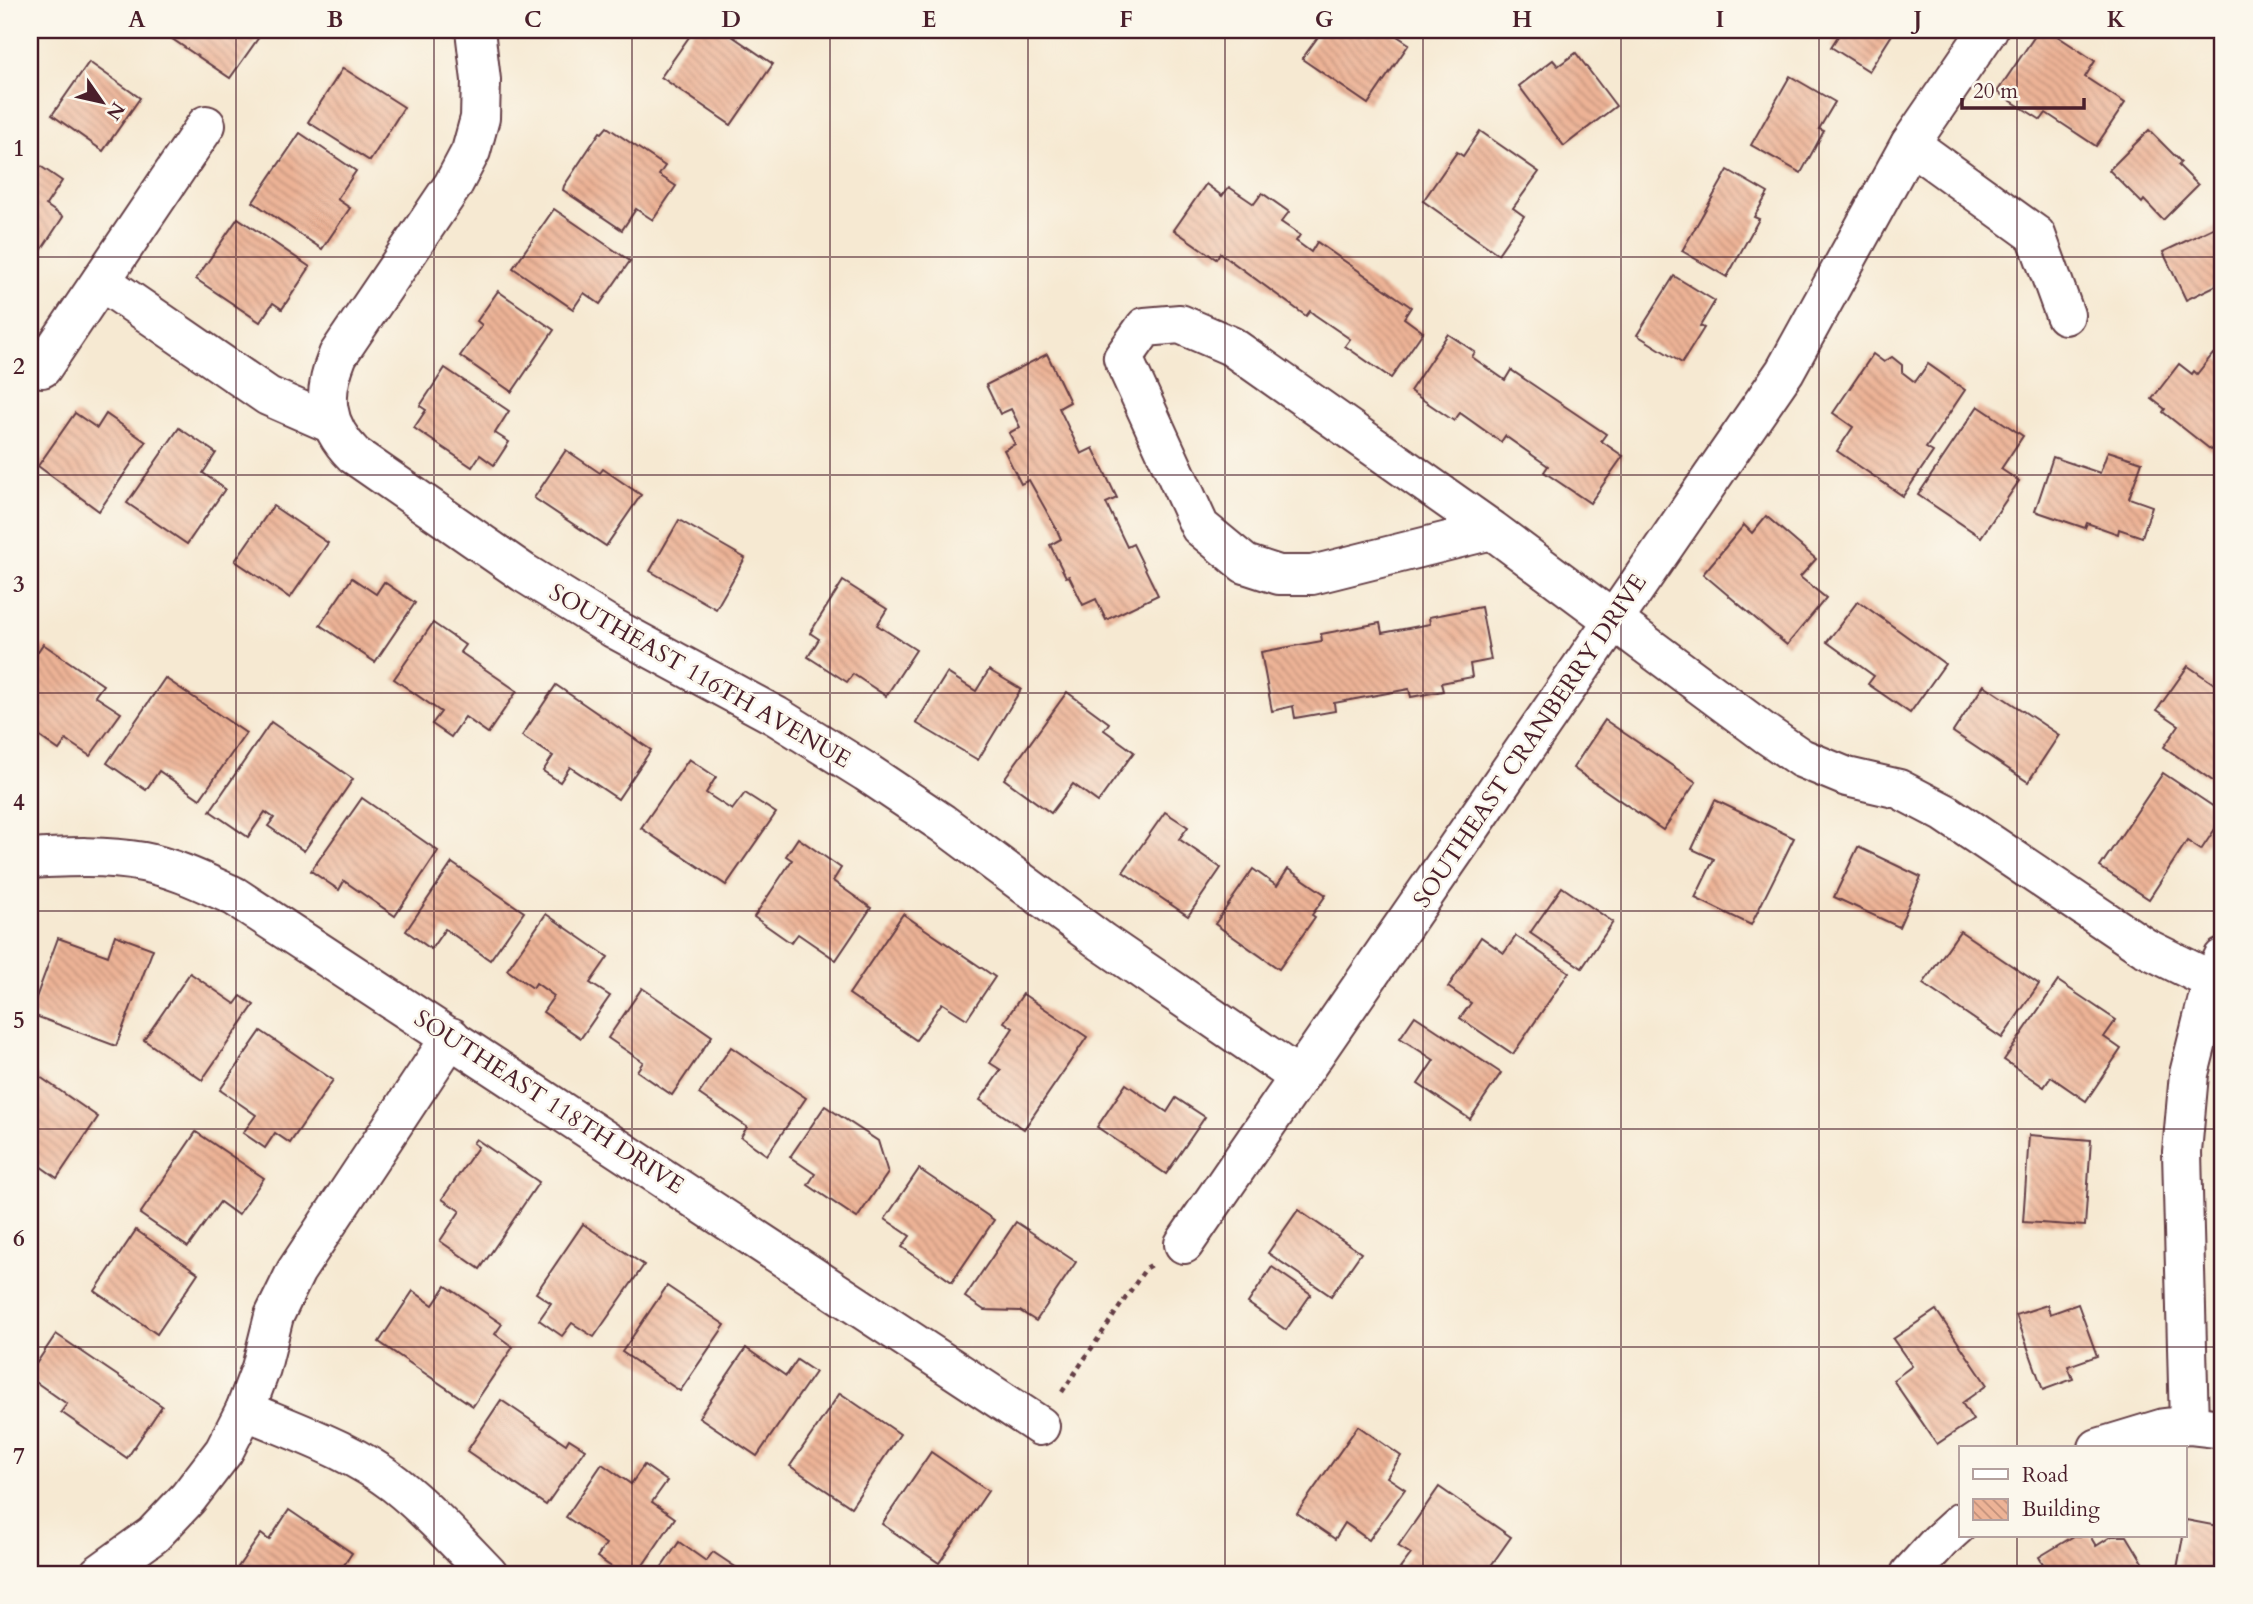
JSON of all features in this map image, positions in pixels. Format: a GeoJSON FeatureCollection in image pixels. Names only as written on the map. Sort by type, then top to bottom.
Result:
{"type":"FeatureCollection","features":[{"type":"Feature","properties":{"kind":"street"},"geometry":{"type":"LineString","coordinates":[[332,424],[327,401],[328,378],[338,355],[453,185],[471,151],[480,118],[481,80],[475,30]]}},
{"type":"Feature","properties":{"kind":"street","name":"SOUTHEAST CRANBERRY DRIVE"},"geometry":{"type":"LineString","coordinates":[[1185,1244],[1785,371],[1910,144],[1988,30]]}},
{"type":"Feature","properties":{"kind":"street"},"geometry":{"type":"LineString","coordinates":[[43,368],[206,125]]}},
{"type":"Feature","properties":{"kind":"street"},"geometry":{"type":"LineString","coordinates":[[1910,144],[2036,234],[2065,315]]}},
{"type":"Feature","properties":{"kind":"street"},"geometry":{"type":"LineString","coordinates":[[101,281],[268,396],[332,424]]}},
{"type":"Feature","properties":{"kind":"street"},"geometry":{"type":"LineString","coordinates":[[1492,530],[1312,575],[1279,575],[1245,564],[1200,527],[1123,358],[1145,327],[1180,324],[1231,346],[1492,530],[1801,758],[1847,777],[1899,789],[1945,813],[2144,947],[2220,975],[2189,1074],[2182,1152],[2206,1427],[2164,1428],[2105,1446]]}},
{"type":"Feature","properties":{"kind":"street","name":"SOUTHEAST 116TH AVENUE"},"geometry":{"type":"LineString","coordinates":[[332,424],[340,441],[354,455],[524,573],[613,628],[776,716],[866,772],[942,823],[1102,942],[1299,1077]]}},
{"type":"Feature","properties":{"kind":"street","name":"SOUTHEAST 118TH DRIVE"},"geometry":{"type":"LineString","coordinates":[[30,859],[83,856],[144,862],[188,876],[234,896],[1040,1426]]}},
{"type":"Feature","properties":{"kind":"street"},"geometry":{"type":"LineString","coordinates":[[99,1574],[153,1535],[188,1498],[224,1451],[245,1410],[261,1368],[274,1316],[296,1271],[451,1037]]}},
{"type":"Feature","properties":{"kind":"street"},"geometry":{"type":"LineString","coordinates":[[245,1410],[344,1452],[393,1483],[433,1517],[488,1574]]}},
{"type":"Feature","properties":{"kind":"street"},"geometry":{"type":"LineString","coordinates":[[1910,1574],[1959,1524]]}},
{"type":"Feature","properties":{"kind":"path"},"geometry":{"type":"LineString","coordinates":[[1040,1426],[1146,1268],[1185,1244]]}},
{"type":"Feature","properties":{"kind":"building"},"geometry":{"type":"Polygon","coordinates":[[[159,30],[264,30],[230,78],[159,30]]]}},
{"type":"Feature","properties":{"kind":"building"},"geometry":{"type":"Polygon","coordinates":[[[694,30],[723,30],[773,64],[731,125],[661,77],[694,30]]]}},
{"type":"Feature","properties":{"kind":"building"},"geometry":{"type":"Polygon","coordinates":[[[1323,30],[1355,30],[1365,36],[1369,30],[1388,30],[1409,44],[1368,104],[1302,59],[1323,30]]]}},
{"type":"Feature","properties":{"kind":"building"},"geometry":{"type":"Polygon","coordinates":[[[1842,30],[1895,30],[1869,71],[1831,47],[1842,30]]]}},
{"type":"Feature","properties":{"kind":"building"},"geometry":{"type":"Polygon","coordinates":[[[2039,30],[2048,30],[2095,61],[2085,77],[2125,103],[2096,146],[2046,113],[2041,120],[1997,92],[2039,30]]]}},
{"type":"Feature","properties":{"kind":"building"},"geometry":{"type":"Polygon","coordinates":[[[1576,53],[1616,106],[1564,146],[1519,86],[1553,60],[1558,66],[1576,53]]]}},
{"type":"Feature","properties":{"kind":"building"},"geometry":{"type":"Polygon","coordinates":[[[89,62],[140,98],[103,151],[52,115],[89,62]]]}},
{"type":"Feature","properties":{"kind":"building"},"geometry":{"type":"Polygon","coordinates":[[[343,68],[404,107],[370,161],[308,122],[343,68]]]}},
{"type":"Feature","properties":{"kind":"building"},"geometry":{"type":"Polygon","coordinates":[[[1790,76],[1835,102],[1819,129],[1824,131],[1801,173],[1751,145],[1790,76]]]}},
{"type":"Feature","properties":{"kind":"building"},"geometry":{"type":"Polygon","coordinates":[[[607,127],[665,166],[659,175],[676,186],[653,220],[636,209],[622,230],[563,190],[600,132],[607,127]]]}},
{"type":"Feature","properties":{"kind":"building"},"geometry":{"type":"Polygon","coordinates":[[[2149,130],[2181,162],[2178,165],[2198,185],[2163,220],[2109,170],[2149,130]]]}},
{"type":"Feature","properties":{"kind":"building"},"geometry":{"type":"Polygon","coordinates":[[[1480,131],[1539,172],[1513,208],[1524,216],[1498,254],[1423,201],[1457,152],[1463,156],[1480,131]]]}},
{"type":"Feature","properties":{"kind":"building"},"geometry":{"type":"Polygon","coordinates":[[[300,133],[356,171],[337,199],[350,208],[322,249],[253,202],[300,133]]]}},
{"type":"Feature","properties":{"kind":"building"},"geometry":{"type":"Polygon","coordinates":[[[30,159],[62,181],[46,205],[63,217],[40,252],[30,246],[30,159]]]}},
{"type":"Feature","properties":{"kind":"building"},"geometry":{"type":"Polygon","coordinates":[[[1728,170],[1768,193],[1754,217],[1759,219],[1727,277],[1682,251],[1728,170]]]}},
{"type":"Feature","properties":{"kind":"building"},"geometry":{"type":"Polygon","coordinates":[[[1206,184],[1222,196],[1229,187],[1254,204],[1262,193],[1289,212],[1281,222],[1300,235],[1296,241],[1311,252],[1317,242],[1411,307],[1404,318],[1423,332],[1391,378],[1345,346],[1350,339],[1310,311],[1306,316],[1220,253],[1216,259],[1174,230],[1206,184]]]}},
{"type":"Feature","properties":{"kind":"building"},"geometry":{"type":"Polygon","coordinates":[[[554,209],[630,261],[600,304],[584,293],[573,309],[513,268],[554,209]]]}},
{"type":"Feature","properties":{"kind":"building"},"geometry":{"type":"Polygon","coordinates":[[[238,218],[310,267],[282,309],[273,303],[260,322],[196,279],[238,218]]]}},
{"type":"Feature","properties":{"kind":"building"},"geometry":{"type":"Polygon","coordinates":[[[2223,223],[2223,282],[2186,300],[2163,252],[2223,223]]]}},
{"type":"Feature","properties":{"kind":"building"},"geometry":{"type":"Polygon","coordinates":[[[1674,276],[1715,301],[1700,326],[1704,328],[1682,363],[1637,335],[1674,276]]]}},
{"type":"Feature","properties":{"kind":"building"},"geometry":{"type":"Polygon","coordinates":[[[498,291],[554,330],[512,392],[460,356],[482,325],[477,321],[498,291]]]}},
{"type":"Feature","properties":{"kind":"building"},"geometry":{"type":"Polygon","coordinates":[[[1448,334],[1475,352],[1472,357],[1505,380],[1511,370],[1606,434],[1601,441],[1623,456],[1590,503],[1544,472],[1548,466],[1505,436],[1501,442],[1460,413],[1454,421],[1410,391],[1448,334]]]}},
{"type":"Feature","properties":{"kind":"building"},"geometry":{"type":"Polygon","coordinates":[[[1047,354],[1070,402],[1059,408],[1081,454],[1093,448],[1117,498],[1106,503],[1127,547],[1133,544],[1158,595],[1106,620],[1096,599],[1083,605],[1069,576],[1066,577],[1050,545],[1061,539],[1056,528],[1029,480],[1021,484],[1004,450],[1015,444],[1009,433],[1020,427],[1011,409],[1000,414],[986,385],[1047,354]]]}},
{"type":"Feature","properties":{"kind":"building"},"geometry":{"type":"Polygon","coordinates":[[[1873,354],[1884,362],[1892,357],[1902,365],[1902,372],[1915,382],[1928,364],[1965,390],[1926,448],[1933,452],[1903,496],[1837,451],[1853,427],[1833,413],[1873,354]]]}},
{"type":"Feature","properties":{"kind":"building"},"geometry":{"type":"Polygon","coordinates":[[[2213,354],[2223,362],[2223,454],[2214,447],[2211,450],[2163,412],[2165,409],[2152,399],[2179,364],[2192,374],[2194,371],[2197,374],[2213,354]]]}},
{"type":"Feature","properties":{"kind":"building"},"geometry":{"type":"Polygon","coordinates":[[[445,368],[509,411],[495,433],[509,442],[494,465],[480,455],[472,467],[414,428],[426,410],[420,406],[445,368]]]}},
{"type":"Feature","properties":{"kind":"building"},"geometry":{"type":"Polygon","coordinates":[[[1978,406],[2023,436],[2001,469],[2019,481],[1981,537],[1918,495],[1978,406]]]}},
{"type":"Feature","properties":{"kind":"building"},"geometry":{"type":"Polygon","coordinates":[[[75,413],[97,428],[106,414],[146,442],[99,511],[38,466],[75,413]]]}},
{"type":"Feature","properties":{"kind":"building"},"geometry":{"type":"Polygon","coordinates":[[[179,428],[216,453],[203,473],[225,489],[187,544],[127,503],[179,428]]]}},
{"type":"Feature","properties":{"kind":"building"},"geometry":{"type":"Polygon","coordinates":[[[566,450],[600,473],[603,469],[641,495],[606,546],[534,498],[566,450]]]}},
{"type":"Feature","properties":{"kind":"building"},"geometry":{"type":"Polygon","coordinates":[[[2108,451],[2142,462],[2129,498],[2152,506],[2142,537],[2119,529],[2118,534],[2087,523],[2085,528],[2035,511],[2053,457],[2100,473],[2108,451]]]}},
{"type":"Feature","properties":{"kind":"building"},"geometry":{"type":"Polygon","coordinates":[[[273,506],[328,543],[290,598],[235,561],[273,506]]]}},
{"type":"Feature","properties":{"kind":"building"},"geometry":{"type":"Polygon","coordinates":[[[1766,516],[1816,559],[1800,577],[1826,598],[1787,645],[1703,574],[1744,525],[1752,533],[1766,516]]]}},
{"type":"Feature","properties":{"kind":"building"},"geometry":{"type":"Polygon","coordinates":[[[679,520],[745,558],[716,609],[650,571],[679,520]]]}},
{"type":"Feature","properties":{"kind":"building"},"geometry":{"type":"Polygon","coordinates":[[[352,578],[376,594],[384,582],[415,603],[375,662],[320,625],[352,578]]]}},
{"type":"Feature","properties":{"kind":"building"},"geometry":{"type":"Polygon","coordinates":[[[843,581],[887,609],[877,625],[916,650],[886,696],[853,674],[847,682],[808,657],[819,639],[810,633],[843,581]]]}},
{"type":"Feature","properties":{"kind":"building"},"geometry":{"type":"Polygon","coordinates":[[[1858,601],[1945,664],[1910,713],[1868,684],[1874,676],[1827,642],[1858,601]]]}},
{"type":"Feature","properties":{"kind":"building"},"geometry":{"type":"Polygon","coordinates":[[[1481,607],[1491,660],[1470,664],[1472,677],[1441,683],[1443,691],[1411,697],[1409,689],[1334,703],[1335,711],[1295,718],[1293,706],[1272,711],[1261,652],[1322,641],[1321,634],[1380,623],[1382,633],[1430,624],[1429,617],[1481,607]]]}},
{"type":"Feature","properties":{"kind":"building"},"geometry":{"type":"Polygon","coordinates":[[[433,623],[465,645],[460,652],[517,691],[488,733],[465,717],[451,737],[432,724],[441,712],[394,679],[433,623]]]}},
{"type":"Feature","properties":{"kind":"building"},"geometry":{"type":"Polygon","coordinates":[[[43,644],[103,685],[95,696],[121,713],[90,756],[66,740],[59,750],[30,730],[30,663],[43,644]]]}},
{"type":"Feature","properties":{"kind":"building"},"geometry":{"type":"Polygon","coordinates":[[[2188,666],[2223,690],[2223,788],[2164,747],[2179,725],[2157,710],[2188,666]]]}},
{"type":"Feature","properties":{"kind":"building"},"geometry":{"type":"Polygon","coordinates":[[[989,670],[1021,689],[978,760],[916,723],[947,673],[976,691],[989,670]]]}},
{"type":"Feature","properties":{"kind":"building"},"geometry":{"type":"Polygon","coordinates":[[[165,678],[246,733],[200,799],[159,771],[146,790],[107,763],[165,678]]]}},
{"type":"Feature","properties":{"kind":"building"},"geometry":{"type":"Polygon","coordinates":[[[556,685],[651,750],[618,799],[570,767],[560,782],[543,771],[553,756],[522,736],[556,685]]]}},
{"type":"Feature","properties":{"kind":"building"},"geometry":{"type":"Polygon","coordinates":[[[1984,685],[2059,735],[2028,782],[1953,732],[1984,685]]]}},
{"type":"Feature","properties":{"kind":"building"},"geometry":{"type":"Polygon","coordinates":[[[1067,692],[1109,723],[1104,730],[1134,752],[1098,802],[1073,784],[1051,813],[1004,779],[1067,692]]]}},
{"type":"Feature","properties":{"kind":"building"},"geometry":{"type":"Polygon","coordinates":[[[1605,720],[1696,782],[1663,830],[1573,768],[1605,720]]]}},
{"type":"Feature","properties":{"kind":"building"},"geometry":{"type":"Polygon","coordinates":[[[271,722],[353,779],[304,851],[268,826],[274,818],[265,812],[248,837],[210,811],[271,722]]]}},
{"type":"Feature","properties":{"kind":"building"},"geometry":{"type":"Polygon","coordinates":[[[689,759],[716,777],[706,793],[732,810],[745,793],[776,813],[726,885],[641,828],[689,759]]]}},
{"type":"Feature","properties":{"kind":"building"},"geometry":{"type":"Polygon","coordinates":[[[2163,773],[2223,813],[2223,817],[2201,850],[2187,841],[2149,899],[2100,867],[2163,773]]]}},
{"type":"Feature","properties":{"kind":"building"},"geometry":{"type":"Polygon","coordinates":[[[362,798],[438,851],[395,916],[344,881],[339,890],[311,871],[362,798]]]}},
{"type":"Feature","properties":{"kind":"building"},"geometry":{"type":"Polygon","coordinates":[[[1715,800],[1794,838],[1751,925],[1695,898],[1714,859],[1692,849],[1715,800]]]}},
{"type":"Feature","properties":{"kind":"building"},"geometry":{"type":"Polygon","coordinates":[[[1165,812],[1188,827],[1179,839],[1221,868],[1188,916],[1123,872],[1165,812]]]}},
{"type":"Feature","properties":{"kind":"building"},"geometry":{"type":"Polygon","coordinates":[[[798,838],[841,868],[833,881],[871,908],[836,960],[798,934],[791,943],[754,917],[792,860],[786,856],[798,838]]]}},
{"type":"Feature","properties":{"kind":"building"},"geometry":{"type":"Polygon","coordinates":[[[1858,847],[1921,877],[1899,927],[1834,897],[1858,847]]]}},
{"type":"Feature","properties":{"kind":"building"},"geometry":{"type":"Polygon","coordinates":[[[452,863],[524,912],[490,960],[445,929],[431,949],[406,931],[452,863]]]}},
{"type":"Feature","properties":{"kind":"building"},"geometry":{"type":"Polygon","coordinates":[[[1253,869],[1277,886],[1288,869],[1326,895],[1312,915],[1315,917],[1279,969],[1215,924],[1253,869]]]}},
{"type":"Feature","properties":{"kind":"building"},"geometry":{"type":"Polygon","coordinates":[[[1562,887],[1613,922],[1582,968],[1530,933],[1562,887]]]}},
{"type":"Feature","properties":{"kind":"building"},"geometry":{"type":"Polygon","coordinates":[[[546,914],[608,957],[590,983],[610,996],[581,1038],[543,1012],[554,996],[536,983],[533,988],[507,970],[546,914]]]}},
{"type":"Feature","properties":{"kind":"building"},"geometry":{"type":"Polygon","coordinates":[[[903,914],[995,977],[967,1019],[942,1003],[916,1040],[849,994],[903,914]]]}},
{"type":"Feature","properties":{"kind":"building"},"geometry":{"type":"Polygon","coordinates":[[[1960,931],[2039,984],[2002,1038],[1923,984],[1960,931]]]}},
{"type":"Feature","properties":{"kind":"building"},"geometry":{"type":"Polygon","coordinates":[[[115,935],[153,949],[116,1046],[30,1014],[58,938],[108,956],[115,935]]]}},
{"type":"Feature","properties":{"kind":"building"},"geometry":{"type":"Polygon","coordinates":[[[1516,936],[1569,972],[1513,1054],[1460,1018],[1471,1003],[1448,987],[1481,937],[1504,953],[1516,936]]]}},
{"type":"Feature","properties":{"kind":"building"},"geometry":{"type":"Polygon","coordinates":[[[190,973],[235,1004],[241,996],[254,1005],[202,1080],[144,1040],[190,973]]]}},
{"type":"Feature","properties":{"kind":"building"},"geometry":{"type":"Polygon","coordinates":[[[2058,981],[2116,1020],[2104,1037],[2121,1049],[2086,1101],[2051,1077],[2044,1087],[2004,1060],[2058,981]]]}},
{"type":"Feature","properties":{"kind":"building"},"geometry":{"type":"Polygon","coordinates":[[[642,988],[712,1036],[672,1095],[637,1071],[643,1062],[608,1038],[642,988]]]}},
{"type":"Feature","properties":{"kind":"building"},"geometry":{"type":"Polygon","coordinates":[[[1023,994],[1087,1037],[1024,1129],[980,1100],[1001,1070],[990,1063],[1013,1028],[1004,1022],[1023,994]]]}},
{"type":"Feature","properties":{"kind":"building"},"geometry":{"type":"Polygon","coordinates":[[[1415,1016],[1501,1073],[1470,1119],[1418,1084],[1434,1060],[1400,1038],[1415,1016]]]}},
{"type":"Feature","properties":{"kind":"building"},"geometry":{"type":"Polygon","coordinates":[[[261,1031],[333,1080],[290,1143],[275,1133],[265,1148],[243,1133],[256,1115],[220,1090],[261,1031]]]}},
{"type":"Feature","properties":{"kind":"building"},"geometry":{"type":"Polygon","coordinates":[[[731,1047],[806,1098],[767,1155],[741,1137],[747,1127],[699,1094],[731,1047]]]}},
{"type":"Feature","properties":{"kind":"building"},"geometry":{"type":"Polygon","coordinates":[[[30,1070],[98,1117],[57,1178],[30,1159],[30,1070]]]}},
{"type":"Feature","properties":{"kind":"building"},"geometry":{"type":"Polygon","coordinates":[[[1126,1084],[1167,1112],[1176,1098],[1205,1117],[1166,1174],[1097,1127],[1126,1084]]]}},
{"type":"Feature","properties":{"kind":"building"},"geometry":{"type":"Polygon","coordinates":[[[825,1106],[878,1141],[888,1173],[857,1218],[808,1185],[815,1174],[790,1157],[825,1106]]]}},
{"type":"Feature","properties":{"kind":"building"},"geometry":{"type":"Polygon","coordinates":[[[196,1132],[264,1178],[238,1215],[220,1202],[188,1247],[140,1214],[196,1132]]]}},
{"type":"Feature","properties":{"kind":"building"},"geometry":{"type":"Polygon","coordinates":[[[2029,1135],[2091,1140],[2085,1226],[2023,1222],[2029,1135]]]}},
{"type":"Feature","properties":{"kind":"building"},"geometry":{"type":"Polygon","coordinates":[[[476,1139],[539,1182],[480,1269],[440,1241],[460,1211],[442,1199],[478,1147],[473,1143],[476,1139]]]}},
{"type":"Feature","properties":{"kind":"building"},"geometry":{"type":"Polygon","coordinates":[[[919,1169],[994,1220],[952,1282],[902,1247],[910,1236],[885,1219],[919,1169]]]}},
{"type":"Feature","properties":{"kind":"building"},"geometry":{"type":"Polygon","coordinates":[[[1298,1210],[1361,1253],[1331,1296],[1268,1253],[1298,1210]]]}},
{"type":"Feature","properties":{"kind":"building"},"geometry":{"type":"Polygon","coordinates":[[[1016,1222],[1076,1262],[1036,1321],[1020,1311],[984,1310],[965,1297],[1016,1222]]]}},
{"type":"Feature","properties":{"kind":"building"},"geometry":{"type":"Polygon","coordinates":[[[583,1224],[644,1265],[594,1337],[572,1323],[562,1336],[539,1320],[551,1303],[536,1293],[583,1224]]]}},
{"type":"Feature","properties":{"kind":"building"},"geometry":{"type":"Polygon","coordinates":[[[136,1230],[198,1273],[157,1334],[95,1291],[136,1230]]]}},
{"type":"Feature","properties":{"kind":"building"},"geometry":{"type":"Polygon","coordinates":[[[1272,1267],[1311,1294],[1286,1330],[1248,1303],[1272,1267]]]}},
{"type":"Feature","properties":{"kind":"building"},"geometry":{"type":"Polygon","coordinates":[[[446,1286],[502,1324],[495,1334],[513,1347],[473,1406],[379,1342],[413,1291],[433,1305],[446,1286]]]}},
{"type":"Feature","properties":{"kind":"building"},"geometry":{"type":"Polygon","coordinates":[[[667,1286],[725,1325],[680,1391],[622,1352],[667,1286]]]}},
{"type":"Feature","properties":{"kind":"building"},"geometry":{"type":"Polygon","coordinates":[[[2078,1304],[2097,1356],[2068,1366],[2073,1379],[2043,1390],[2016,1315],[2047,1305],[2050,1314],[2078,1304]]]}},
{"type":"Feature","properties":{"kind":"building"},"geometry":{"type":"Polygon","coordinates":[[[1936,1310],[1987,1385],[1962,1403],[1973,1420],[1937,1444],[1893,1380],[1912,1366],[1893,1339],[1936,1310]]]}},
{"type":"Feature","properties":{"kind":"building"},"geometry":{"type":"Polygon","coordinates":[[[56,1334],[162,1406],[127,1458],[61,1412],[67,1404],[30,1378],[30,1373],[56,1334]]]}},
{"type":"Feature","properties":{"kind":"building"},"geometry":{"type":"Polygon","coordinates":[[[746,1348],[786,1376],[797,1360],[815,1372],[757,1456],[699,1417],[746,1348]]]}},
{"type":"Feature","properties":{"kind":"building"},"geometry":{"type":"Polygon","coordinates":[[[840,1393],[900,1434],[851,1507],[790,1466],[840,1393]]]}},
{"type":"Feature","properties":{"kind":"building"},"geometry":{"type":"Polygon","coordinates":[[[501,1400],[566,1444],[569,1439],[585,1449],[546,1505],[467,1451],[501,1400]]]}},
{"type":"Feature","properties":{"kind":"building"},"geometry":{"type":"Polygon","coordinates":[[[1358,1426],[1401,1456],[1387,1477],[1405,1489],[1369,1540],[1345,1523],[1335,1539],[1297,1513],[1358,1426]]]}},
{"type":"Feature","properties":{"kind":"building"},"geometry":{"type":"Polygon","coordinates":[[[931,1452],[988,1491],[939,1563],[882,1524],[931,1452]]]}},
{"type":"Feature","properties":{"kind":"building"},"geometry":{"type":"Polygon","coordinates":[[[602,1464],[631,1484],[644,1465],[667,1481],[652,1502],[675,1518],[637,1574],[622,1574],[597,1557],[606,1544],[566,1517],[602,1464]]]}},
{"type":"Feature","properties":{"kind":"building"},"geometry":{"type":"Polygon","coordinates":[[[1439,1487],[1511,1537],[1485,1574],[1405,1574],[1399,1570],[1411,1554],[1398,1546],[1439,1487]]]}},
{"type":"Feature","properties":{"kind":"building"},"geometry":{"type":"Polygon","coordinates":[[[289,1510],[352,1553],[338,1574],[249,1574],[238,1567],[261,1534],[269,1540],[289,1510]]]}},
{"type":"Feature","properties":{"kind":"building"},"geometry":{"type":"Polygon","coordinates":[[[2186,1520],[2223,1527],[2223,1574],[2176,1574],[2183,1538],[2186,1538],[2186,1520]]]}},
{"type":"Feature","properties":{"kind":"building"},"geometry":{"type":"Polygon","coordinates":[[[2071,1538],[2091,1538],[2096,1546],[2109,1538],[2128,1538],[2150,1574],[2049,1574],[2039,1557],[2071,1538]]]}},
{"type":"Feature","properties":{"kind":"building"},"geometry":{"type":"Polygon","coordinates":[[[679,1542],[706,1561],[713,1552],[746,1574],[657,1574],[679,1542]]]}}]}
